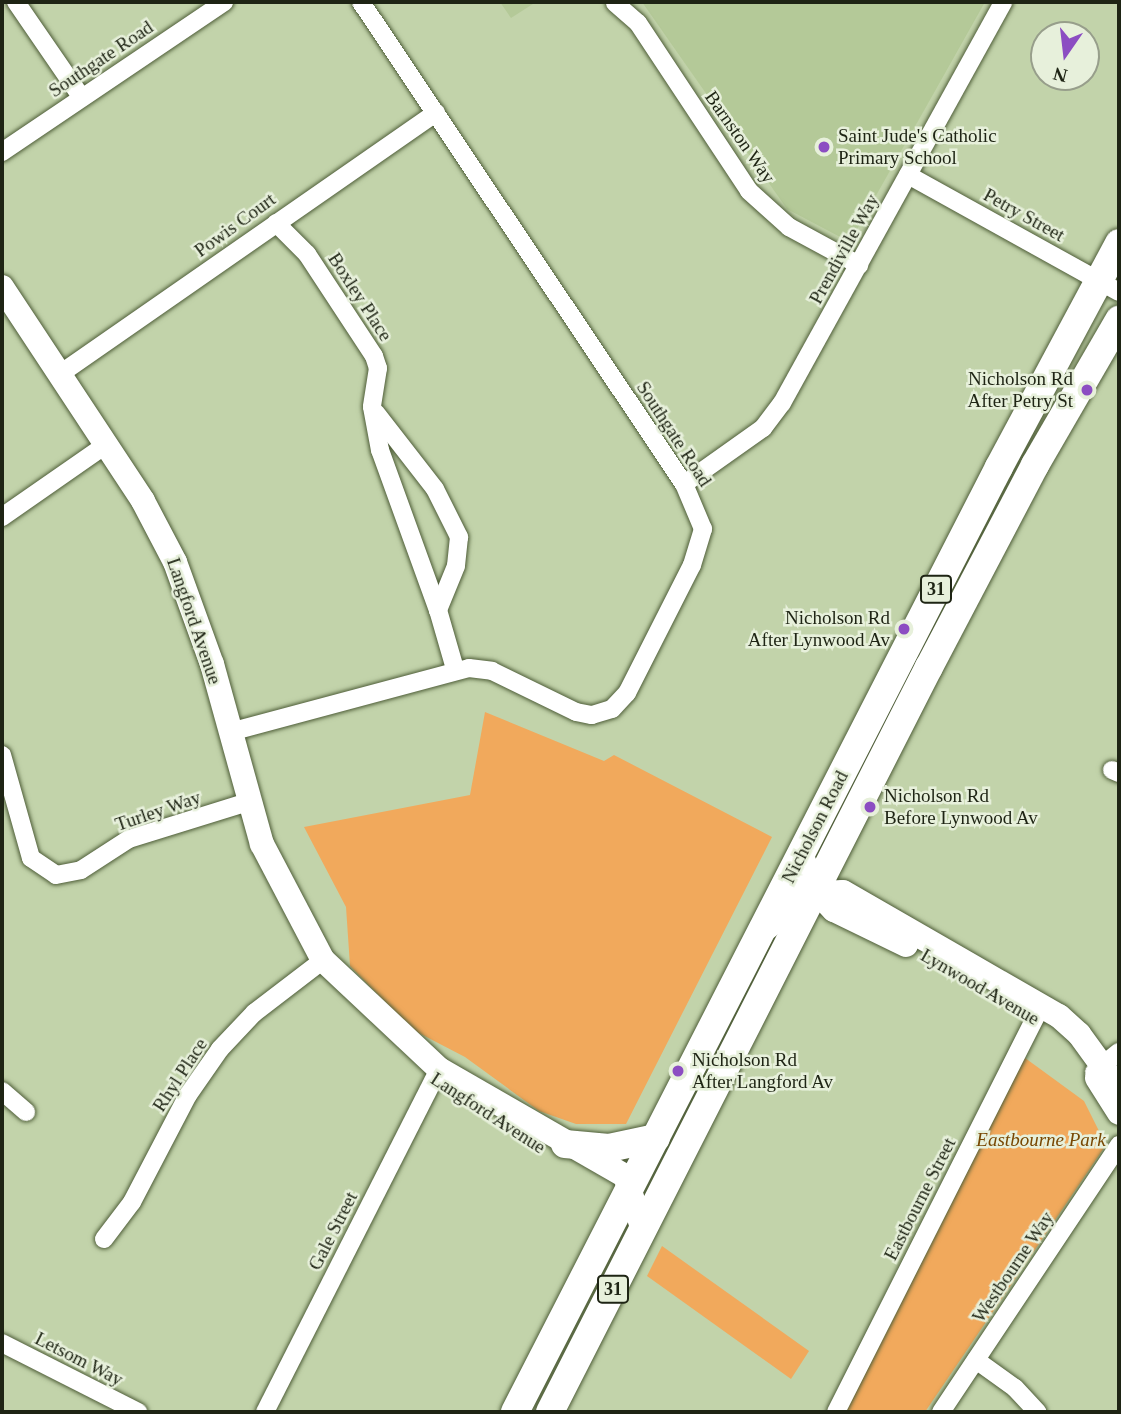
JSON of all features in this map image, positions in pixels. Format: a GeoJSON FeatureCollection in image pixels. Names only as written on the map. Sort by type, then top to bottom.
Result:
{"type":"FeatureCollection","features":[{"type":"Feature","properties":{"kind":"main road","name":"Nicholson Road"},"geometry":{"type":"LineString","coordinates":[[515,1412],[801,854],[1109,286],[1119,243]]}},
{"type":"Feature","properties":{"kind":"main road","name":"Langford Avenue"},"geometry":{"type":"LineString","coordinates":[[2,287],[107,444],[175,562],[230,732],[248,802],[282,889],[352,1005],[373,1028],[437,1074],[606,1184],[619,1191],[631,1188],[625,1176],[437,1074]]}},
{"type":"Feature","properties":{"kind":"main road","name":"Nicholson Road"},"geometry":{"type":"LineString","coordinates":[[550,1412],[1035,465],[1119,320]]}},
{"type":"Feature","properties":{"kind":"main road"},"geometry":{"type":"LineString","coordinates":[[759,937],[801,894],[816,891],[801,854]]}},
{"type":"Feature","properties":{"kind":"main road","name":"Lynwood Avenue"},"geometry":{"type":"LineString","coordinates":[[816,891],[843,892],[1079,1034],[1105,1063],[1119,1089]]}},
{"type":"Feature","properties":{"kind":"main road","name":"Lynwood Avenue"},"geometry":{"type":"LineString","coordinates":[[1105,1063],[1119,1113]]}},
{"type":"Feature","properties":{"kind":"main road"},"geometry":{"type":"LineString","coordinates":[[565,1144],[609,1147],[656,1138]]}},
{"type":"Feature","properties":{"kind":"main road"},"geometry":{"type":"LineString","coordinates":[[643,1230],[631,1188],[652,1182],[676,1167]]}},
{"type":"Feature","properties":{"kind":"street"},"geometry":{"type":"LineString","coordinates":[[16,2],[82,97]]}},
{"type":"Feature","properties":{"kind":"street","name":"Southgate Road"},"geometry":{"type":"LineString","coordinates":[[2,152],[204,7],[225,2]]}},
{"type":"Feature","properties":{"kind":"street","name":"Southgate Road"},"geometry":{"type":"LineString","coordinates":[[230,732],[440,677],[455,669],[492,671],[576,712],[592,715],[612,709],[627,693],[699,547],[703,529],[699,512],[684,484],[362,2]]}},
{"type":"Feature","properties":{"kind":"street","name":"Prendiville Way"},"geometry":{"type":"LineString","coordinates":[[684,484],[763,428],[782,403],[1003,2]]}},
{"type":"Feature","properties":{"kind":"street","name":"Barnston Way"},"geometry":{"type":"LineString","coordinates":[[615,3],[638,23],[749,191],[789,227],[859,265]]}},
{"type":"Feature","properties":{"kind":"street","name":"Powis Court"},"geometry":{"type":"LineString","coordinates":[[60,374],[436,113]]}},
{"type":"Feature","properties":{"kind":"street","name":"Petry Street"},"geometry":{"type":"LineString","coordinates":[[908,176],[1109,286]]}},
{"type":"Feature","properties":{"kind":"street","name":"Boxley Place"},"geometry":{"type":"LineString","coordinates":[[276,223],[307,254],[374,356],[378,368],[372,407],[380,450],[438,610],[455,669]]}},
{"type":"Feature","properties":{"kind":"street"},"geometry":{"type":"LineString","coordinates":[[372,407],[435,489],[459,537],[456,566],[438,610]]}},
{"type":"Feature","properties":{"kind":"street"},"geometry":{"type":"LineString","coordinates":[[2,517],[107,444]]}},
{"type":"Feature","properties":{"kind":"street","name":"Turley Way"},"geometry":{"type":"LineString","coordinates":[[2,755],[31,858],[56,875],[81,870],[129,839],[248,802]]}},
{"type":"Feature","properties":{"kind":"street","name":"Rhyl Place"},"geometry":{"type":"LineString","coordinates":[[104,1239],[132,1202],[188,1095],[220,1049],[254,1013],[330,968]]}},
{"type":"Feature","properties":{"kind":"street","name":"Eastbourne Street"},"geometry":{"type":"LineString","coordinates":[[836,1412],[1039,1011]]}},
{"type":"Feature","properties":{"kind":"street","name":"Gale Street"},"geometry":{"type":"LineString","coordinates":[[265,1412],[437,1074]]}},
{"type":"Feature","properties":{"kind":"street"},"geometry":{"type":"LineString","coordinates":[[2,1091],[26,1112]]}},
{"type":"Feature","properties":{"kind":"street","name":"Westbourne Way"},"geometry":{"type":"LineString","coordinates":[[941,1412],[1119,1145]]}},
{"type":"Feature","properties":{"kind":"street","name":"Letsom Way"},"geometry":{"type":"LineString","coordinates":[[2,1343],[138,1412]]}},
{"type":"Feature","properties":{"kind":"street"},"geometry":{"type":"LineString","coordinates":[[976,1360],[1015,1388],[1037,1412]]}},
{"type":"Feature","properties":{"kind":"shaded area"},"geometry":{"type":"Polygon","coordinates":[[[500,2],[536,2],[511,18],[500,2]]]}},
{"type":"Feature","properties":{"kind":"shaded area","name":"Saint Jude's Catholic Primary School"},"geometry":{"type":"Polygon","coordinates":[[[642,2],[985,2],[855,233],[842,238],[787,209],[642,2]]]}},
{"type":"Feature","properties":{"kind":"green space"},"geometry":{"type":"Polygon","coordinates":[[[485,712],[604,761],[614,755],[772,837],[626,1124],[576,1124],[539,1111],[465,1057],[413,1030],[350,966],[346,907],[304,827],[470,795],[485,712]]]}},
{"type":"Feature","properties":{"kind":"green space","name":"Eastbourne Park"},"geometry":{"type":"Polygon","coordinates":[[[1021,1055],[1084,1101],[1106,1145],[925,1412],[845,1412],[1021,1055]]]}},
{"type":"Feature","properties":{"kind":"green space"},"geometry":{"type":"Polygon","coordinates":[[[662,1246],[809,1351],[791,1379],[647,1276],[662,1246]]]}},
{"type":"Feature","properties":{"kind":"place","name":"Saint Jude's Catholic Primary School"},"geometry":{"type":"Point","coordinates":[824,147]}},
{"type":"Feature","properties":{"kind":"place","name":"Nicholson Rd After Petry St"},"geometry":{"type":"Point","coordinates":[1087,390]}},
{"type":"Feature","properties":{"kind":"place","name":"Nicholson Rd After Lynwood Av"},"geometry":{"type":"Point","coordinates":[904,629]}},
{"type":"Feature","properties":{"kind":"place","name":"Nicholson Rd Before Lynwood Av"},"geometry":{"type":"Point","coordinates":[870,807]}},
{"type":"Feature","properties":{"kind":"place","name":"Nicholson Rd After Langford Av"},"geometry":{"type":"Point","coordinates":[678,1071]}}]}
